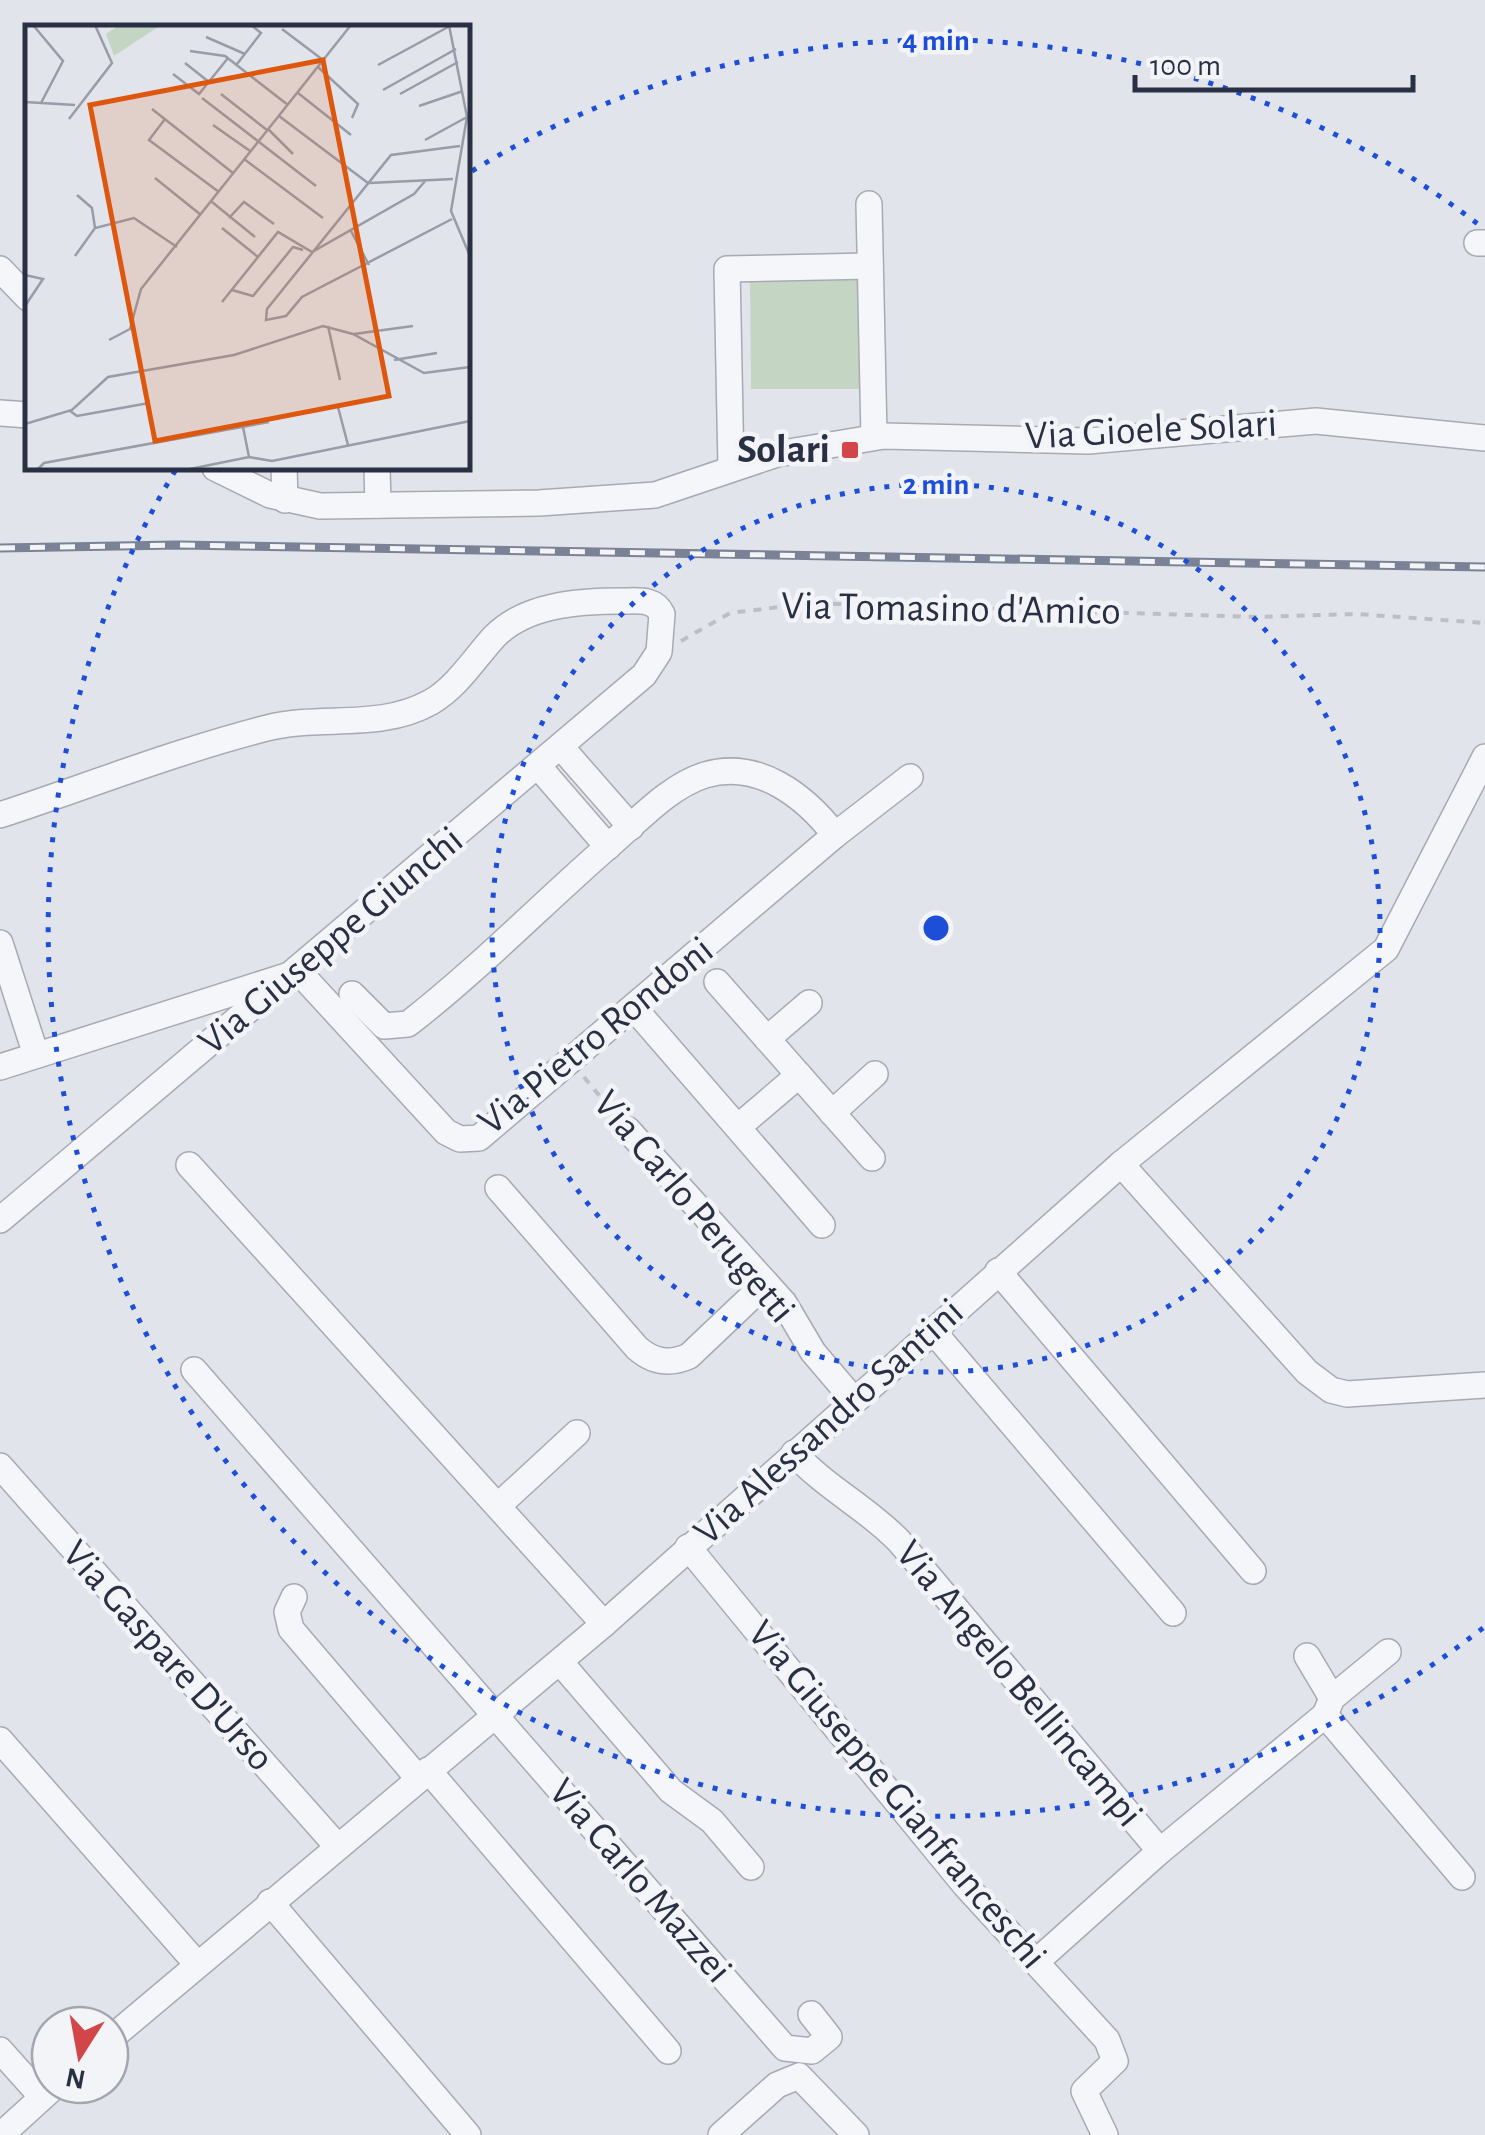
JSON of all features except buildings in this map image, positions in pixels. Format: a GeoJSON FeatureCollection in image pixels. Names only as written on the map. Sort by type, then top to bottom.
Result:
{"type":"FeatureCollection","features":[{"type":"Feature","properties":{"kind":"street"},"geometry":{"type":"LineString","coordinates":[[869,204],[874,437]]}},
{"type":"Feature","properties":{"kind":"street"},"geometry":{"type":"LineString","coordinates":[[731,469],[728,269],[870,266]]}},
{"type":"Feature","properties":{"kind":"street"},"geometry":{"type":"LineString","coordinates":[[0,269],[25,295]]}},
{"type":"Feature","properties":{"kind":"street"},"geometry":{"type":"LineString","coordinates":[[0,413],[25,415]]}},
{"type":"Feature","properties":{"kind":"street","name":"Via Gioele Solari"},"geometry":{"type":"LineString","coordinates":[[219,470],[285,500],[320,506],[620,499],[677,490],[796,450],[874,437],[1088,441],[1316,421],[1485,438]]}},
{"type":"Feature","properties":{"kind":"street"},"geometry":{"type":"LineString","coordinates":[[284,470],[285,500]]}},
{"type":"Feature","properties":{"kind":"street"},"geometry":{"type":"LineString","coordinates":[[377,470],[378,505]]}},
{"type":"Feature","properties":{"kind":"street"},"geometry":{"type":"LineString","coordinates":[[0,815],[267,728],[355,722],[420,707],[450,688],[506,627],[559,606],[611,600],[655,604],[662,618],[656,658]]}},
{"type":"Feature","properties":{"kind":"street","name":"Via Giuseppe Giunchi"},"geometry":{"type":"LineString","coordinates":[[0,1220],[561,747],[644,675],[656,658]]}},
{"type":"Feature","properties":{"kind":"street"},"geometry":{"type":"LineString","coordinates":[[561,747],[631,826]]}},
{"type":"Feature","properties":{"kind":"street","name":"Via Alessandro Santini"},"geometry":{"type":"LineString","coordinates":[[130,2022],[604,1624],[1121,1164],[1386,949],[1485,757]]}},
{"type":"Feature","properties":{"kind":"street"},"geometry":{"type":"LineString","coordinates":[[538,766],[608,846]]}},
{"type":"Feature","properties":{"kind":"street"},"geometry":{"type":"LineString","coordinates":[[352,994],[384,1026],[408,1024],[631,826],[679,787],[708,774],[741,774],[792,790],[835,835]]}},
{"type":"Feature","properties":{"kind":"street","name":"Via Pietro Rondoni"},"geometry":{"type":"LineString","coordinates":[[298,972],[454,1138],[472,1140],[490,1132],[835,835],[910,777]]}},
{"type":"Feature","properties":{"kind":"street"},"geometry":{"type":"LineString","coordinates":[[0,943],[36,1055]]}},
{"type":"Feature","properties":{"kind":"street"},"geometry":{"type":"LineString","coordinates":[[0,1068],[298,972]]}},
{"type":"Feature","properties":{"kind":"street"},"geometry":{"type":"LineString","coordinates":[[717,982],[872,1158]]}},
{"type":"Feature","properties":{"kind":"street"},"geometry":{"type":"LineString","coordinates":[[768,1039],[808,1002]]}},
{"type":"Feature","properties":{"kind":"street"},"geometry":{"type":"LineString","coordinates":[[634,1008],[822,1225]]}},
{"type":"Feature","properties":{"kind":"street"},"geometry":{"type":"LineString","coordinates":[[832,1113],[875,1074]]}},
{"type":"Feature","properties":{"kind":"street"},"geometry":{"type":"LineString","coordinates":[[738,1127],[799,1075]]}},
{"type":"Feature","properties":{"kind":"street","name":"Via Carlo Perugetti"},"geometry":{"type":"LineString","coordinates":[[628,1130],[789,1309],[813,1352],[853,1399]]}},
{"type":"Feature","properties":{"kind":"street"},"geometry":{"type":"LineString","coordinates":[[1121,1164],[1317,1382],[1347,1394],[1485,1385]]}},
{"type":"Feature","properties":{"kind":"street"},"geometry":{"type":"LineString","coordinates":[[190,1166],[604,1624]]}},
{"type":"Feature","properties":{"kind":"street"},"geometry":{"type":"LineString","coordinates":[[498,1188],[637,1348],[653,1359],[674,1362],[688,1356],[766,1283]]}},
{"type":"Feature","properties":{"kind":"street"},"geometry":{"type":"LineString","coordinates":[[998,1272],[1253,1570]]}},
{"type":"Feature","properties":{"kind":"street"},"geometry":{"type":"LineString","coordinates":[[932,1330],[1173,1614]]}},
{"type":"Feature","properties":{"kind":"street","name":"Via Carlo Mazzei"},"geometry":{"type":"LineString","coordinates":[[194,1370],[785,2048],[812,2051],[829,2037],[811,2014]]}},
{"type":"Feature","properties":{"kind":"street"},"geometry":{"type":"LineString","coordinates":[[498,1505],[577,1432]]}},
{"type":"Feature","properties":{"kind":"street","name":"Via Angelo Bellincampi"},"geometry":{"type":"LineString","coordinates":[[794,1454],[824,1486],[869,1514],[899,1541],[1160,1850],[1037,1960]]}},
{"type":"Feature","properties":{"kind":"street","name":"Via Gaspare D'Urso"},"geometry":{"type":"LineString","coordinates":[[0,1466],[337,1846]]}},
{"type":"Feature","properties":{"kind":"street","name":"Via Giuseppe Gianfranceschi"},"geometry":{"type":"LineString","coordinates":[[688,1548],[965,1886],[1107,2040],[1115,2060],[1084,2086],[1106,2135]]}},
{"type":"Feature","properties":{"kind":"street"},"geometry":{"type":"LineString","coordinates":[[294,1598],[288,1612],[291,1628],[668,2051]]}},
{"type":"Feature","properties":{"kind":"street"},"geometry":{"type":"LineString","coordinates":[[1160,1850],[1388,1652]]}},
{"type":"Feature","properties":{"kind":"street"},"geometry":{"type":"LineString","coordinates":[[1308,1656],[1328,1706],[1462,1877]]}},
{"type":"Feature","properties":{"kind":"street"},"geometry":{"type":"LineString","coordinates":[[560,1662],[671,1790],[712,1821],[751,1867]]}},
{"type":"Feature","properties":{"kind":"street"},"geometry":{"type":"LineString","coordinates":[[0,1740],[196,1964]]}},
{"type":"Feature","properties":{"kind":"street"},"geometry":{"type":"LineString","coordinates":[[270,1902],[468,2135]]}},
{"type":"Feature","properties":{"kind":"street"},"geometry":{"type":"LineString","coordinates":[[0,2050],[30,2075]]}},
{"type":"Feature","properties":{"kind":"street"},"geometry":{"type":"LineString","coordinates":[[724,2134],[777,2084],[799,2076],[856,2135]]}},
{"type":"Feature","properties":{"kind":"street"},"geometry":{"type":"LineString","coordinates":[[4,2134],[34,2105]]}},
{"type":"Feature","properties":{"kind":"path","name":"Via Tomasino d'Amico"},"geometry":{"type":"LineString","coordinates":[[656,658],[721,617],[783,604],[1257,617],[1357,614],[1485,623]]}},
{"type":"Feature","properties":{"kind":"path","name":"Via Carlo Perugetti"},"geometry":{"type":"LineString","coordinates":[[571,1062],[628,1130]]}},
{"type":"Feature","properties":{"kind":"green space"},"geometry":{"type":"Polygon","coordinates":[[[865,279],[865,389],[751,389],[750,280],[865,279]]]}},
{"type":"Feature","properties":{"kind":"railway"},"geometry":{"type":"LineString","coordinates":[[0,548],[177,545],[1485,567]]}},
{"type":"Feature","properties":{"kind":"place","name":"Solari"},"geometry":{"type":"Point","coordinates":[850,450]}}]}
